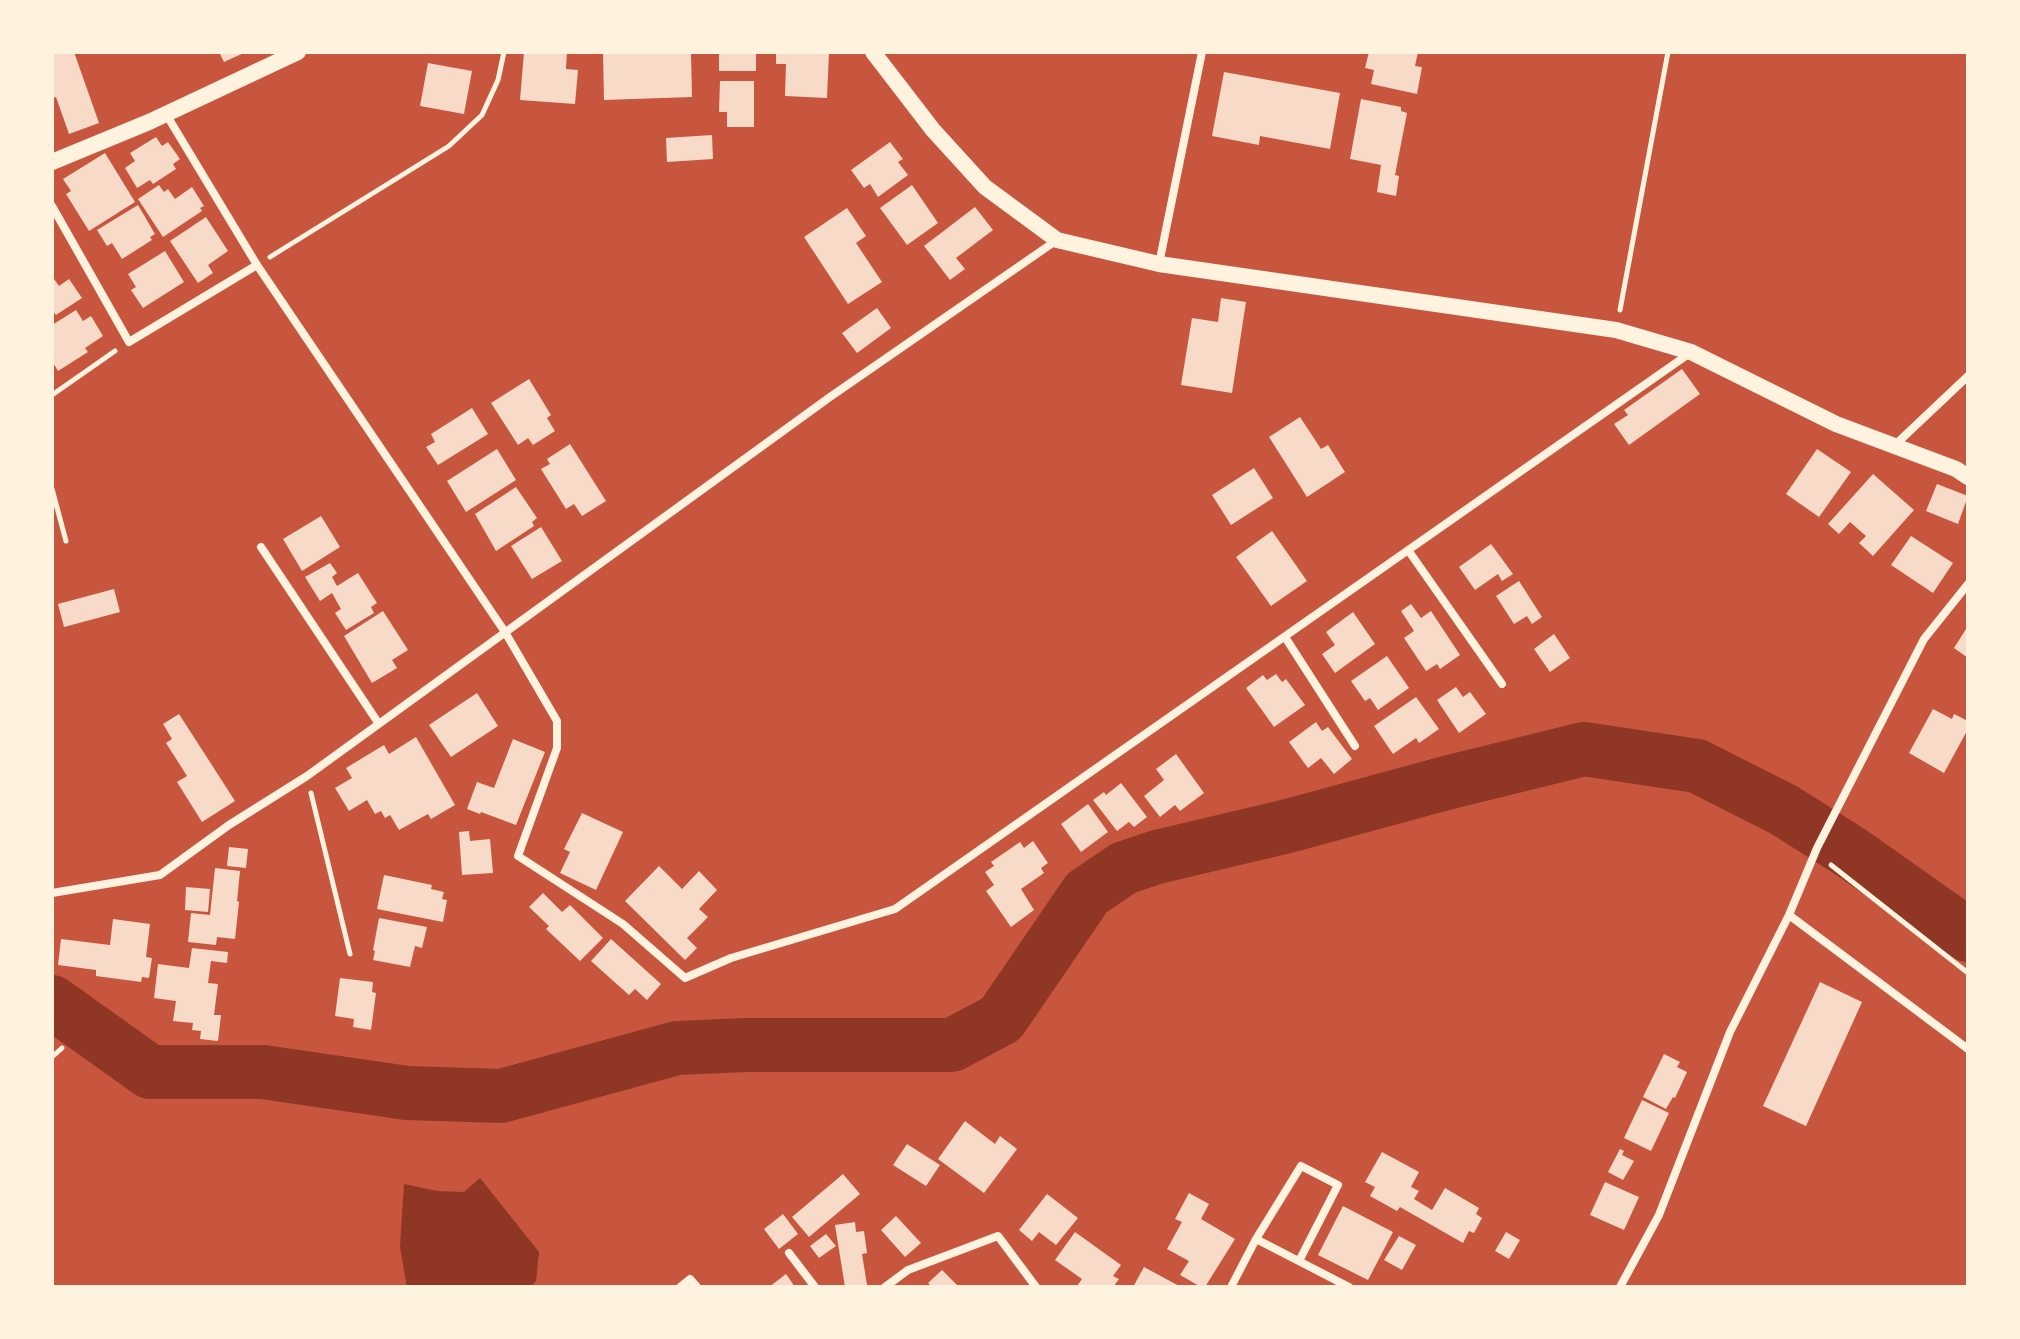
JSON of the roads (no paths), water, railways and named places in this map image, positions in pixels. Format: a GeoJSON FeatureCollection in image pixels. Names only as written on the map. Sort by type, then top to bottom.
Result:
{"type":"FeatureCollection","features":[{"type":"Feature","properties":{"kind":"main road"},"geometry":{"type":"LineString","coordinates":[[52,162],[166,114],[298,52]]}},
{"type":"Feature","properties":{"kind":"main road"},"geometry":{"type":"LineString","coordinates":[[873,52],[933,130],[985,187],[1057,240],[1159,264],[1616,330],[1691,352],[1836,424],[1956,469],[1968,477]]}},
{"type":"Feature","properties":{"kind":"street"},"geometry":{"type":"LineString","coordinates":[[1159,264],[1202,52]]}},
{"type":"Feature","properties":{"kind":"street"},"geometry":{"type":"LineString","coordinates":[[166,114],[257,265],[505,632],[557,721],[557,748],[518,856],[623,924],[685,978],[731,958],[895,909],[1691,352]]}},
{"type":"Feature","properties":{"kind":"street"},"geometry":{"type":"LineString","coordinates":[[52,206],[129,342],[257,265]]}},
{"type":"Feature","properties":{"kind":"street"},"geometry":{"type":"LineString","coordinates":[[52,893],[160,875],[229,825],[307,776],[830,397],[1057,240]]}},
{"type":"Feature","properties":{"kind":"street"},"geometry":{"type":"LineString","coordinates":[[1894,445],[1968,376]]}},
{"type":"Feature","properties":{"kind":"street"},"geometry":{"type":"LineString","coordinates":[[261,547],[379,724]]}},
{"type":"Feature","properties":{"kind":"street"},"geometry":{"type":"LineString","coordinates":[[1408,550],[1502,684]]}},
{"type":"Feature","properties":{"kind":"street"},"geometry":{"type":"LineString","coordinates":[[1620,1287],[1659,1215],[1730,1032],[1789,915],[1831,819],[1924,639],[1968,584]]}},
{"type":"Feature","properties":{"kind":"street"},"geometry":{"type":"LineString","coordinates":[[1285,637],[1355,746]]}},
{"type":"Feature","properties":{"kind":"street"},"geometry":{"type":"LineString","coordinates":[[1789,915],[1968,1049]]}},
{"type":"Feature","properties":{"kind":"street"},"geometry":{"type":"LineString","coordinates":[[1231,1287],[1301,1166],[1338,1185],[1299,1261]]}},
{"type":"Feature","properties":{"kind":"street"},"geometry":{"type":"LineString","coordinates":[[885,1287],[908,1270],[998,1236],[1036,1287]]}},
{"type":"Feature","properties":{"kind":"street"},"geometry":{"type":"LineString","coordinates":[[1256,1239],[1349,1287]]}},
{"type":"Feature","properties":{"kind":"street"},"geometry":{"type":"LineString","coordinates":[[789,1253],[815,1287]]}},
{"type":"Feature","properties":{"kind":"street"},"geometry":{"type":"LineString","coordinates":[[680,1287],[690,1279],[697,1287]]}},
{"type":"Feature","properties":{"kind":"waterway"},"geometry":{"type":"LineString","coordinates":[[52,1002],[150,1072],[263,1072],[407,1093],[501,1096],[677,1048],[952,1045],[1001,1019],[1087,893],[1124,868],[1584,749],[1697,766],[1784,810],[1852,853],[1968,935]]}}]}
